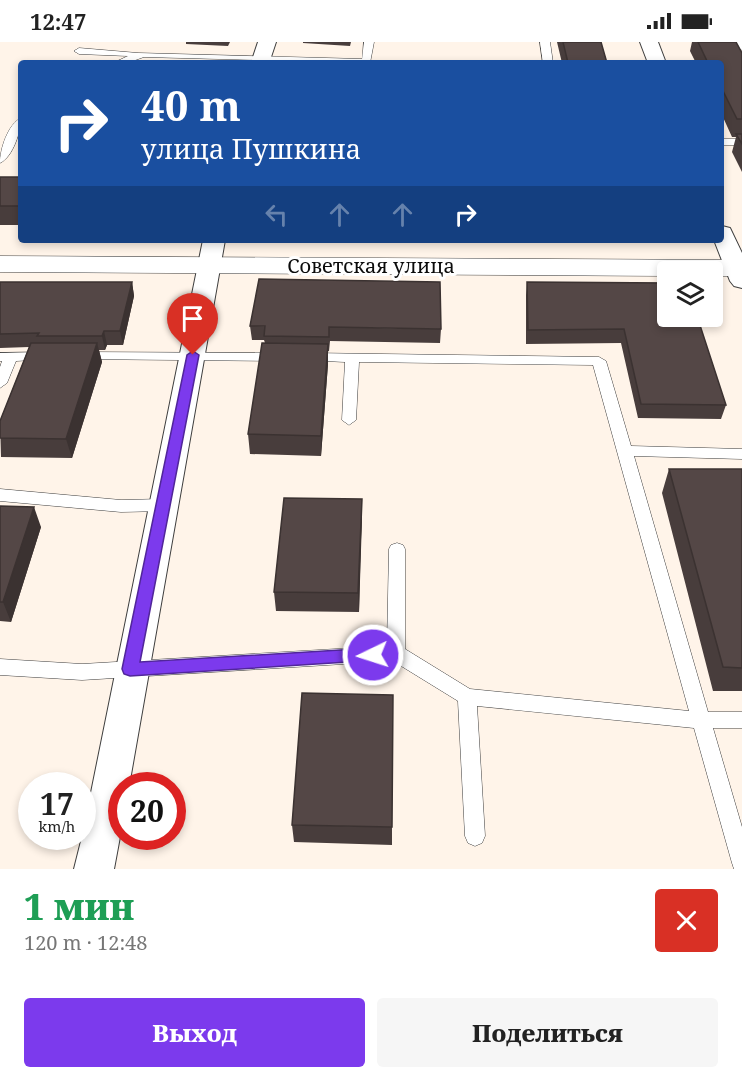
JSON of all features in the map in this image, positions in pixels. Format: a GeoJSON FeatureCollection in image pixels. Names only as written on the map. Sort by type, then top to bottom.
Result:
{"type":"FeatureCollection","features":[{"type":"Feature","properties":{"kind":"street"},"geometry":{"type":"LineString","coordinates":[[649,42],[656,60]]}},
{"type":"Feature","properties":{"kind":"street"},"geometry":{"type":"LineString","coordinates":[[724,237],[740,272]]}},
{"type":"Feature","properties":{"kind":"street"},"geometry":{"type":"LineString","coordinates":[[94,869],[130,669],[212,252]]}},
{"type":"Feature","properties":{"kind":"street","name":"Советская улица"},"geometry":{"type":"LineString","coordinates":[[0,264],[212,252],[740,272]]}},
{"type":"Feature","properties":{"kind":"lane"},"geometry":{"type":"LineString","coordinates":[[142,59],[152,42]]}},
{"type":"Feature","properties":{"kind":"lane"},"geometry":{"type":"LineString","coordinates":[[366,60],[369,42]]}},
{"type":"Feature","properties":{"kind":"lane"},"geometry":{"type":"LineString","coordinates":[[545,42],[548,60]]}},
{"type":"Feature","properties":{"kind":"lane"},"geometry":{"type":"LineString","coordinates":[[739,42],[742,47]]}},
{"type":"Feature","properties":{"kind":"lane"},"geometry":{"type":"LineString","coordinates":[[79,51],[142,59],[263,54],[318,60]]}},
{"type":"Feature","properties":{"kind":"lane"},"geometry":{"type":"LineString","coordinates":[[0,160],[18,127]]}},
{"type":"Feature","properties":{"kind":"lane"},"geometry":{"type":"LineString","coordinates":[[724,142],[742,142]]}},
{"type":"Feature","properties":{"kind":"lane"},"geometry":{"type":"LineString","coordinates":[[0,383],[6,357],[193,355],[599,361],[742,863]]}},
{"type":"Feature","properties":{"kind":"lane"},"geometry":{"type":"LineString","coordinates":[[349,420],[352,358]]}},
{"type":"Feature","properties":{"kind":"lane"},"geometry":{"type":"LineString","coordinates":[[625,452],[742,454]]}},
{"type":"Feature","properties":{"kind":"lane"},"geometry":{"type":"LineString","coordinates":[[0,495],[122,506],[164,505]]}},
{"type":"Feature","properties":{"kind":"lane"},"geometry":{"type":"LineString","coordinates":[[396,653],[397,549]]}},
{"type":"Feature","properties":{"kind":"lane"},"geometry":{"type":"LineString","coordinates":[[0,667],[82,672],[396,653],[466,697],[701,720],[742,720]]}},
{"type":"Feature","properties":{"kind":"lane"},"geometry":{"type":"LineString","coordinates":[[466,697],[475,836]]}},
{"type":"Feature","properties":{"kind":"building"},"geometry":{"type":"Polygon","coordinates":[[[563,42],[601,42],[606,60],[567,60],[563,42]]]}},
{"type":"Feature","properties":{"kind":"building"},"geometry":{"type":"Polygon","coordinates":[[[698,42],[736,42],[742,53],[742,119],[737,119],[724,93],[724,60],[707,60],[698,42]]]}},
{"type":"Feature","properties":{"kind":"building"},"geometry":{"type":"Polygon","coordinates":[[[736,134],[742,134],[742,144],[736,134]]]}},
{"type":"Feature","properties":{"kind":"building"},"geometry":{"type":"Polygon","coordinates":[[[0,177],[18,177],[18,206],[0,206],[0,177]]]}},
{"type":"Feature","properties":{"kind":"building"},"geometry":{"type":"Polygon","coordinates":[[[259,279],[440,282],[441,329],[329,327],[329,337],[264,336],[265,326],[250,326],[259,279]]]}},
{"type":"Feature","properties":{"kind":"building"},"geometry":{"type":"Polygon","coordinates":[[[0,282],[132,282],[120,331],[104,331],[102,336],[37,336],[39,333],[0,334],[0,282]]]}},
{"type":"Feature","properties":{"kind":"building"},"geometry":{"type":"Polygon","coordinates":[[[527,282],[657,283],[657,327],[701,327],[726,405],[641,404],[624,329],[528,330],[527,282]]]}},
{"type":"Feature","properties":{"kind":"building"},"geometry":{"type":"Polygon","coordinates":[[[31,343],[97,343],[66,439],[0,438],[0,421],[31,343]]]}},
{"type":"Feature","properties":{"kind":"building"},"geometry":{"type":"Polygon","coordinates":[[[262,343],[328,344],[321,436],[248,434],[262,343]]]}},
{"type":"Feature","properties":{"kind":"building"},"geometry":{"type":"Polygon","coordinates":[[[669,469],[742,469],[742,668],[723,667],[669,469]]]}},
{"type":"Feature","properties":{"kind":"building"},"geometry":{"type":"Polygon","coordinates":[[[284,498],[362,499],[358,593],[274,592],[284,498]]]}},
{"type":"Feature","properties":{"kind":"building"},"geometry":{"type":"Polygon","coordinates":[[[0,506],[34,507],[3,602],[0,602],[0,506]]]}},
{"type":"Feature","properties":{"kind":"building"},"geometry":{"type":"Polygon","coordinates":[[[302,693],[393,695],[392,827],[292,825],[302,693]]]}},
{"type":"Feature","properties":{"kind":"route"},"geometry":{"type":"LineString","coordinates":[[193,355],[130,669],[373,655]]}}]}
